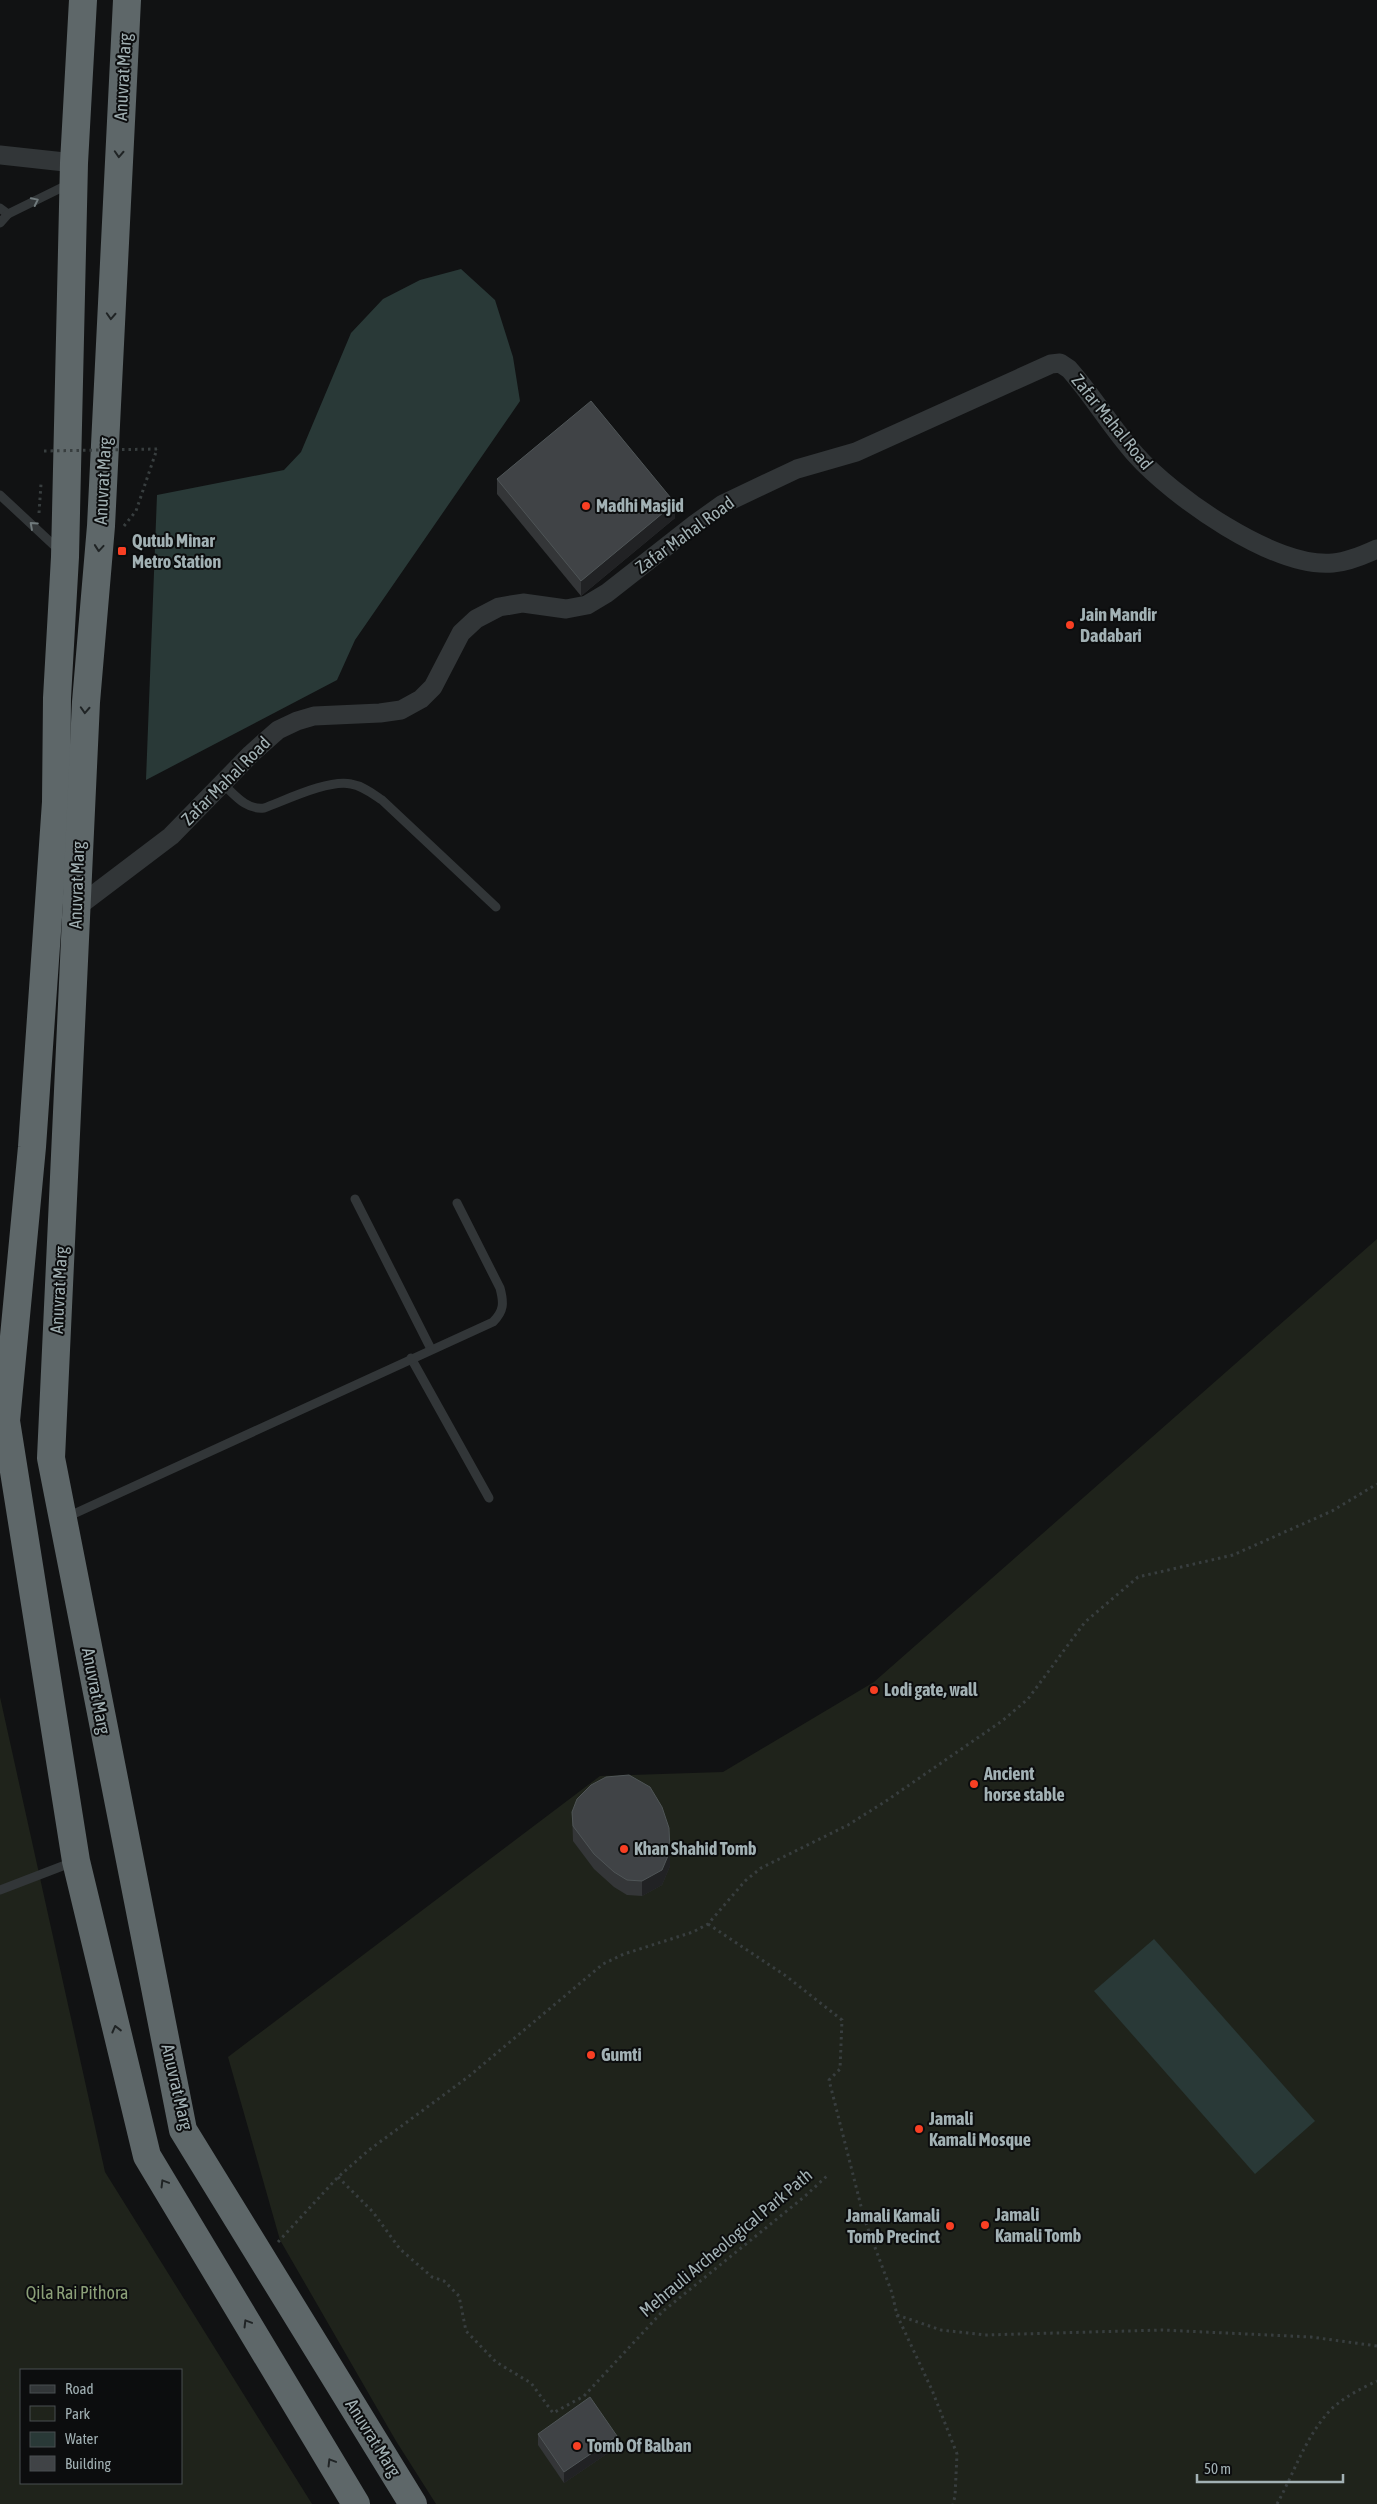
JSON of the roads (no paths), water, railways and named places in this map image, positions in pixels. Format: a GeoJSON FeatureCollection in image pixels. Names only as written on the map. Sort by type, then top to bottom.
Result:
{"type":"FeatureCollection","features":[{"type":"Feature","properties":{"kind":"highway","name":"Anuvrat Marg"},"geometry":{"type":"LineString","coordinates":[[84,0],[74,172],[65,557],[57,698],[56,802],[32,1147],[6,1422],[76,1861],[147,2156],[356,2504]]}},
{"type":"Feature","properties":{"kind":"highway","name":"Anuvrat Marg"},"geometry":{"type":"LineString","coordinates":[[127,0],[101,526],[86,702],[51,1458],[183,2130],[413,2504]]}},
{"type":"Feature","properties":{"kind":"street"},"geometry":{"type":"LineString","coordinates":[[0,155],[74,172]]}},
{"type":"Feature","properties":{"kind":"street","name":"Zafar Mahal Road"},"geometry":{"type":"LineString","coordinates":[[76,908],[170,836],[251,754],[278,730],[297,721],[314,716],[380,714],[401,710],[421,699],[433,687],[461,633],[476,619],[499,607],[523,603],[566,609],[587,605],[607,593],[695,524],[731,500],[797,469],[856,452],[1051,364],[1060,363],[1069,369],[1135,454],[1168,486],[1269,551],[1303,562],[1334,563],[1377,550]]}},
{"type":"Feature","properties":{"kind":"lane"},"geometry":{"type":"LineString","coordinates":[[0,223],[8,214],[74,172]]}},
{"type":"Feature","properties":{"kind":"lane"},"geometry":{"type":"LineString","coordinates":[[0,208],[8,214]]}},
{"type":"Feature","properties":{"kind":"lane"},"geometry":{"type":"LineString","coordinates":[[0,495],[65,557]]}},
{"type":"Feature","properties":{"kind":"lane"},"geometry":{"type":"LineString","coordinates":[[223,784],[246,805],[255,809],[336,783],[350,783],[362,787],[382,800],[496,907]]}},
{"type":"Feature","properties":{"kind":"lane"},"geometry":{"type":"LineString","coordinates":[[355,1199],[431,1349]]}},
{"type":"Feature","properties":{"kind":"lane"},"geometry":{"type":"LineString","coordinates":[[62,1519],[493,1322],[500,1315],[504,1303],[500,1288],[458,1203]]}},
{"type":"Feature","properties":{"kind":"lane"},"geometry":{"type":"LineString","coordinates":[[411,1358],[490,1498]]}},
{"type":"Feature","properties":{"kind":"lane"},"geometry":{"type":"LineString","coordinates":[[0,1890],[76,1861]]}},
{"type":"Feature","properties":{"kind":"water"},"geometry":{"type":"Polygon","coordinates":[[[461,269],[495,300],[513,357],[520,401],[355,640],[337,680],[146,780],[157,495],[284,470],[301,452],[351,333],[383,299],[420,280],[461,269]]]}},
{"type":"Feature","properties":{"kind":"water"},"geometry":{"type":"Polygon","coordinates":[[[1154,1939],[1315,2121],[1255,2174],[1094,1991],[1154,1939]]]}},
{"type":"Feature","properties":{"kind":"place","name":"Madhi Masjid"},"geometry":{"type":"Point","coordinates":[586,506]}},
{"type":"Feature","properties":{"kind":"place","name":"Qutub Minar Metro Station"},"geometry":{"type":"Point","coordinates":[122,551]}},
{"type":"Feature","properties":{"kind":"place","name":"Jain Mandir Dadabari"},"geometry":{"type":"Point","coordinates":[1070,625]}},
{"type":"Feature","properties":{"kind":"place","name":"Lodi gate, wall"},"geometry":{"type":"Point","coordinates":[874,1690]}},
{"type":"Feature","properties":{"kind":"place","name":"Ancient horse stable"},"geometry":{"type":"Point","coordinates":[974,1784]}},
{"type":"Feature","properties":{"kind":"place","name":"Khan Shahid Tomb"},"geometry":{"type":"Point","coordinates":[624,1849]}},
{"type":"Feature","properties":{"kind":"place","name":"Gumti"},"geometry":{"type":"Point","coordinates":[591,2055]}},
{"type":"Feature","properties":{"kind":"place","name":"Jamali Kamali Mosque"},"geometry":{"type":"Point","coordinates":[919,2129]}},
{"type":"Feature","properties":{"kind":"place","name":"Jamali Kamali Tomb"},"geometry":{"type":"Point","coordinates":[985,2225]}},
{"type":"Feature","properties":{"kind":"place","name":"Jamali Kamali Tomb Precinct"},"geometry":{"type":"Point","coordinates":[950,2226]}},
{"type":"Feature","properties":{"kind":"place","name":"Tomb Of Balban"},"geometry":{"type":"Point","coordinates":[577,2446]}},
{"type":"Feature","properties":{"kind":"park label","name":"Qila Rai Pithora"},"geometry":{"type":"Point","coordinates":[77,2293]}}]}
